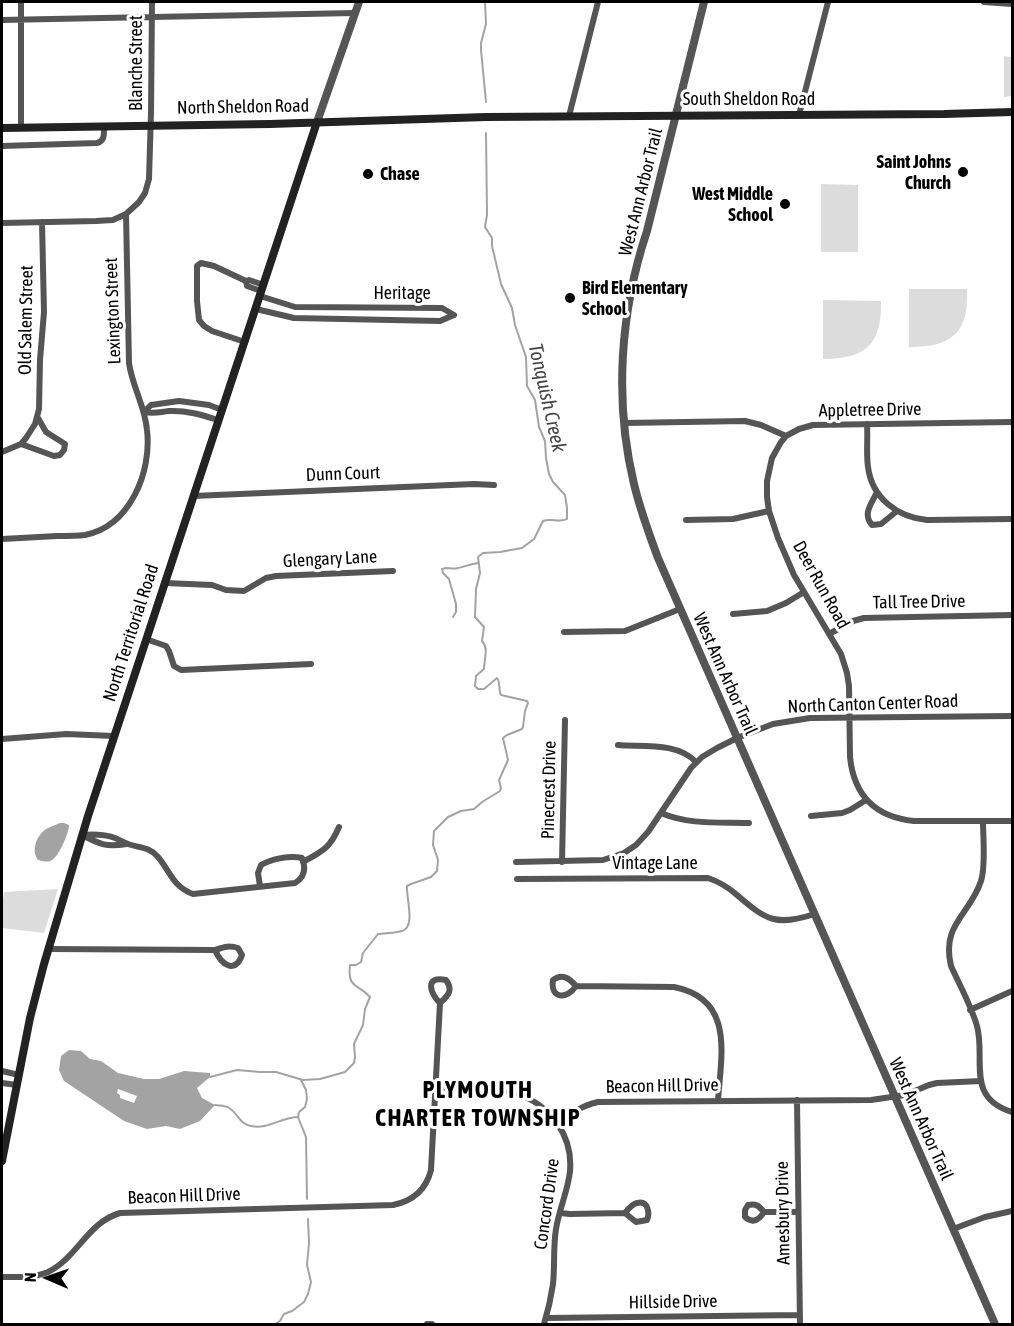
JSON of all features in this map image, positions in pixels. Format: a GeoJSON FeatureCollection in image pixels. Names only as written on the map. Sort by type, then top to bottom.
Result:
{"type":"FeatureCollection","features":[{"type":"Feature","properties":{"kind":"main road","name":"South Sheldon Road"},"geometry":{"type":"LineString","coordinates":[[486,117],[1012,112]]}},
{"type":"Feature","properties":{"kind":"main road","name":"North Sheldon Road"},"geometry":{"type":"LineString","coordinates":[[2,128],[486,117]]}},
{"type":"Feature","properties":{"kind":"main road","name":"North Territorial Road"},"geometry":{"type":"LineString","coordinates":[[2,1161],[30,1017],[82,835],[317,122]]}},
{"type":"Feature","properties":{"kind":"street"},"geometry":{"type":"LineString","coordinates":[[21,2],[21,128]]}},
{"type":"Feature","properties":{"kind":"street","name":"Blanche Street"},"geometry":{"type":"LineString","coordinates":[[150,126],[152,2]]}},
{"type":"Feature","properties":{"kind":"street"},"geometry":{"type":"LineString","coordinates":[[317,122],[358,2]]}},
{"type":"Feature","properties":{"kind":"street"},"geometry":{"type":"LineString","coordinates":[[569,116],[598,2]]}},
{"type":"Feature","properties":{"kind":"street","name":"West Ann Arbor Trail"},"geometry":{"type":"LineString","coordinates":[[704,2],[627,313],[622,371],[630,463],[640,506],[658,558],[995,1324]]}},
{"type":"Feature","properties":{"kind":"street"},"geometry":{"type":"LineString","coordinates":[[799,115],[828,2]]}},
{"type":"Feature","properties":{"kind":"street"},"geometry":{"type":"LineString","coordinates":[[984,2],[1012,4]]}},
{"type":"Feature","properties":{"kind":"street"},"geometry":{"type":"LineString","coordinates":[[2,20],[355,13]]}},
{"type":"Feature","properties":{"kind":"street"},"geometry":{"type":"LineString","coordinates":[[2,223],[113,220],[126,214],[139,202],[148,184],[150,126]]}},
{"type":"Feature","properties":{"kind":"street"},"geometry":{"type":"LineString","coordinates":[[2,146],[97,143],[104,138],[104,127]]}},
{"type":"Feature","properties":{"kind":"street","name":"Lexington Street"},"geometry":{"type":"LineString","coordinates":[[2,539],[85,535],[110,525],[127,508],[140,485],[148,450],[147,429],[129,363],[126,214]]}},
{"type":"Feature","properties":{"kind":"street","name":"Old Salem Street"},"geometry":{"type":"LineString","coordinates":[[21,444],[38,418],[40,400],[40,360],[44,312],[42,222]]}},
{"type":"Feature","properties":{"kind":"street","name":"Heritage"},"geometry":{"type":"LineString","coordinates":[[245,342],[212,331],[199,320],[197,266],[201,263],[214,266],[246,281],[247,285],[295,307],[442,308],[454,315],[440,321],[313,319],[294,318],[256,309]]}},
{"type":"Feature","properties":{"kind":"street"},"geometry":{"type":"LineString","coordinates":[[313,307],[313,319]]}},
{"type":"Feature","properties":{"kind":"street","name":"Heritage"},"geometry":{"type":"LineString","coordinates":[[361,320],[362,308]]}},
{"type":"Feature","properties":{"kind":"street"},"geometry":{"type":"LineString","coordinates":[[144,412],[151,405],[179,401],[208,405],[222,410]]}},
{"type":"Feature","properties":{"kind":"street"},"geometry":{"type":"LineString","coordinates":[[144,412],[155,414],[169,411],[189,412],[218,420]]}},
{"type":"Feature","properties":{"kind":"street"},"geometry":{"type":"LineString","coordinates":[[2,452],[21,444],[54,456],[60,455],[65,444],[46,432],[38,418]]}},
{"type":"Feature","properties":{"kind":"street"},"geometry":{"type":"LineString","coordinates":[[625,423],[745,421],[761,424],[786,436]]}},
{"type":"Feature","properties":{"kind":"street","name":"Appletree Drive"},"geometry":{"type":"LineString","coordinates":[[786,436],[799,429],[813,426],[1012,422]]}},
{"type":"Feature","properties":{"kind":"street"},"geometry":{"type":"LineString","coordinates":[[867,424],[868,466],[871,477],[877,492],[897,512],[916,519],[927,520],[1012,519]]}},
{"type":"Feature","properties":{"kind":"street","name":"Deer Run Road"},"geometry":{"type":"LineString","coordinates":[[786,436],[775,450],[769,466],[767,481],[769,511],[784,552],[804,592],[841,654],[849,686],[851,769],[857,787],[866,800]]}},
{"type":"Feature","properties":{"kind":"street","name":"Dunn Court"},"geometry":{"type":"LineString","coordinates":[[193,496],[494,485]]}},
{"type":"Feature","properties":{"kind":"street"},"geometry":{"type":"LineString","coordinates":[[877,492],[868,511],[868,521],[872,525],[881,524],[897,512]]}},
{"type":"Feature","properties":{"kind":"street"},"geometry":{"type":"LineString","coordinates":[[686,520],[744,518],[769,511]]}},
{"type":"Feature","properties":{"kind":"street","name":"Glengary Lane"},"geometry":{"type":"LineString","coordinates":[[165,583],[213,585],[226,590],[244,591],[266,578],[276,576],[393,571]]}},
{"type":"Feature","properties":{"kind":"street"},"geometry":{"type":"LineString","coordinates":[[733,614],[767,611],[804,592]]}},
{"type":"Feature","properties":{"kind":"street"},"geometry":{"type":"LineString","coordinates":[[564,632],[625,631],[680,609]]}},
{"type":"Feature","properties":{"kind":"street","name":"Tall Tree Drive"},"geometry":{"type":"LineString","coordinates":[[829,634],[853,621],[864,618],[1012,615]]}},
{"type":"Feature","properties":{"kind":"street"},"geometry":{"type":"LineString","coordinates":[[146,639],[166,646],[174,666],[181,669],[310,664]]}},
{"type":"Feature","properties":{"kind":"street","name":"North Canton Center Road"},"geometry":{"type":"LineString","coordinates":[[737,738],[764,727],[810,718],[1012,716]]}},
{"type":"Feature","properties":{"kind":"street","name":"Pinecrest Drive"},"geometry":{"type":"LineString","coordinates":[[562,862],[565,720]]}},
{"type":"Feature","properties":{"kind":"street"},"geometry":{"type":"LineString","coordinates":[[2,739],[66,734],[114,736]]}},
{"type":"Feature","properties":{"kind":"street","name":"Pinecrest Drive"},"geometry":{"type":"LineString","coordinates":[[516,862],[603,860],[624,853],[643,838],[696,762],[737,738]]}},
{"type":"Feature","properties":{"kind":"street"},"geometry":{"type":"LineString","coordinates":[[618,746],[673,749],[687,754],[696,762]]}},
{"type":"Feature","properties":{"kind":"street"},"geometry":{"type":"LineString","coordinates":[[812,816],[842,813],[866,800],[884,813],[903,820],[1012,821]]}},
{"type":"Feature","properties":{"kind":"street"},"geometry":{"type":"LineString","coordinates":[[661,813],[687,821],[749,823]]}},
{"type":"Feature","properties":{"kind":"street"},"geometry":{"type":"LineString","coordinates":[[983,821],[981,881],[952,929],[948,948],[951,966],[979,1034],[981,1081],[990,1098],[1012,1112]]}},
{"type":"Feature","properties":{"kind":"street"},"geometry":{"type":"LineString","coordinates":[[303,862],[325,850],[339,827]]}},
{"type":"Feature","properties":{"kind":"street"},"geometry":{"type":"LineString","coordinates":[[82,835],[99,834],[146,848],[154,853],[177,885],[193,894],[295,883],[301,879],[305,871],[302,858],[267,861],[261,865],[258,873],[260,886]]}},
{"type":"Feature","properties":{"kind":"street","name":"Vintage Lane"},"geometry":{"type":"LineString","coordinates":[[517,879],[708,878],[720,882],[754,910],[771,919],[795,920],[815,915]]}},
{"type":"Feature","properties":{"kind":"street"},"geometry":{"type":"LineString","coordinates":[[48,949],[215,950]]}},
{"type":"Feature","properties":{"kind":"street"},"geometry":{"type":"LineString","coordinates":[[576,986],[674,987],[690,991],[703,1000],[715,1015],[721,1033],[718,1101]]}},
{"type":"Feature","properties":{"kind":"street"},"geometry":{"type":"LineString","coordinates":[[970,1010],[1012,991]]}},
{"type":"Feature","properties":{"kind":"street","name":"Beacon Hill Drive"},"geometry":{"type":"LineString","coordinates":[[2,1277],[30,1276],[49,1272],[67,1258],[100,1223],[120,1213],[393,1205],[407,1202],[423,1189],[431,1170],[440,1004]]}},
{"type":"Feature","properties":{"kind":"street"},"geometry":{"type":"LineString","coordinates":[[2,1071],[19,1075]]}},
{"type":"Feature","properties":{"kind":"street","name":"Beacon Hill Drive"},"geometry":{"type":"LineString","coordinates":[[559,1125],[575,1110],[597,1102],[871,1100],[905,1095],[937,1083],[981,1081]]}},
{"type":"Feature","properties":{"kind":"street"},"geometry":{"type":"LineString","coordinates":[[2,1083],[17,1085]]}},
{"type":"Feature","properties":{"kind":"street"},"geometry":{"type":"LineString","coordinates":[[435,1087],[518,1094],[541,1106],[559,1125]]}},
{"type":"Feature","properties":{"kind":"street","name":"Amesbury Drive"},"geometry":{"type":"LineString","coordinates":[[797,1100],[800,1324]]}},
{"type":"Feature","properties":{"kind":"street","name":"Concord Drive"},"geometry":{"type":"LineString","coordinates":[[545,1322],[553,1283],[554,1242],[568,1185],[570,1162],[567,1141],[559,1125]]}},
{"type":"Feature","properties":{"kind":"street"},"geometry":{"type":"LineString","coordinates":[[560,1212],[570,1214],[625,1213]]}},
{"type":"Feature","properties":{"kind":"street"},"geometry":{"type":"LineString","coordinates":[[764,1212],[798,1212]]}},
{"type":"Feature","properties":{"kind":"street"},"geometry":{"type":"LineString","coordinates":[[953,1229],[986,1216],[1012,1212]]}},
{"type":"Feature","properties":{"kind":"street","name":"Hillside Drive"},"geometry":{"type":"LineString","coordinates":[[545,1322],[800,1316]]}},
{"type":"Feature","properties":{"kind":"shaded area"},"geometry":{"type":"Polygon","coordinates":[[[1004,56],[1012,57],[1012,96],[1004,97],[1004,56]]]}},
{"type":"Feature","properties":{"kind":"shaded area"},"geometry":{"type":"Polygon","coordinates":[[[821,184],[858,185],[858,252],[821,252],[821,184]]]}},
{"type":"Feature","properties":{"kind":"shaded area"},"geometry":{"type":"Polygon","coordinates":[[[909,289],[967,289],[965,317],[961,327],[947,340],[936,344],[909,347],[909,289]]]}},
{"type":"Feature","properties":{"kind":"shaded area"},"geometry":{"type":"Polygon","coordinates":[[[823,300],[881,301],[878,328],[874,338],[861,352],[850,356],[823,359],[823,300]]]}},
{"type":"Feature","properties":{"kind":"shaded area"},"geometry":{"type":"Polygon","coordinates":[[[60,823],[69,825],[55,858],[45,862],[38,860],[35,848],[40,836],[46,829],[60,823]]]}},
{"type":"Feature","properties":{"kind":"shaded area"},"geometry":{"type":"Polygon","coordinates":[[[58,889],[44,933],[2,928],[4,892],[58,889]]]}},
{"type":"Feature","properties":{"kind":"shaded area"},"geometry":{"type":"Polygon","coordinates":[[[69,1050],[81,1051],[90,1059],[101,1061],[118,1073],[144,1079],[159,1079],[184,1071],[210,1073],[210,1077],[197,1088],[202,1098],[215,1105],[200,1121],[180,1129],[166,1126],[147,1129],[124,1121],[64,1081],[59,1070],[61,1056],[69,1050]],[[118,1089],[117,1093],[120,1098],[134,1103],[137,1096],[118,1089]]]}},
{"type":"Feature","properties":{"kind":"waterway","name":"Tonquish Creek"},"geometry":{"type":"LineString","coordinates":[[485,2],[486,24],[481,50],[486,102]]}},
{"type":"Feature","properties":{"kind":"waterway","name":"Tonquish Creek"},"geometry":{"type":"LineString","coordinates":[[210,1077],[237,1070],[276,1072],[303,1080],[320,1079],[345,1072],[354,1063],[354,1044],[363,1025],[365,1009],[370,997],[352,982],[350,965],[361,962],[363,953],[378,934],[399,932],[409,924],[407,886],[431,877],[437,871],[438,860],[433,845],[434,831],[448,817],[461,811],[474,809],[500,791],[499,780],[508,760],[503,738],[523,727],[527,701],[501,695],[497,678],[484,689],[478,689],[475,686],[476,676],[484,669],[486,650],[482,641],[484,627],[475,617],[476,589],[480,573],[478,557],[483,553],[522,548],[534,539],[543,521],[567,519],[567,508],[565,495],[549,474],[545,441],[539,427],[535,400],[527,386],[526,357],[512,308],[501,284],[492,238],[485,227],[487,215],[486,133]]}},
{"type":"Feature","properties":{"kind":"waterway"},"geometry":{"type":"LineString","coordinates":[[453,617],[456,604],[449,579],[442,569],[459,568],[478,563]]}},
{"type":"Feature","properties":{"kind":"waterway","name":"Tonquish Creek"},"geometry":{"type":"LineString","coordinates":[[301,1080],[307,1099],[298,1117],[306,1137],[307,1199]]}},
{"type":"Feature","properties":{"kind":"waterway"},"geometry":{"type":"LineString","coordinates":[[215,1105],[227,1107],[244,1123],[257,1127],[298,1117]]}},
{"type":"Feature","properties":{"kind":"waterway","name":"Tonquish Creek"},"geometry":{"type":"LineString","coordinates":[[275,1324],[284,1314],[304,1302],[308,1294],[311,1282],[307,1265],[308,1219]]}},
{"type":"Feature","properties":{"kind":"place","name":"Saint Johns Church"},"geometry":{"type":"Point","coordinates":[963,172]}},
{"type":"Feature","properties":{"kind":"place","name":"Chase"},"geometry":{"type":"Point","coordinates":[368,174]}},
{"type":"Feature","properties":{"kind":"place","name":"West Middle School"},"geometry":{"type":"Point","coordinates":[785,204]}},
{"type":"Feature","properties":{"kind":"place","name":"Bird Elementary School"},"geometry":{"type":"Point","coordinates":[570,298]}},
{"type":"Feature","properties":{"kind":"district","name":"PLYMOUTH CHARTER TOWNSHIP"},"geometry":{"type":"Point","coordinates":[478,1104]}}]}
